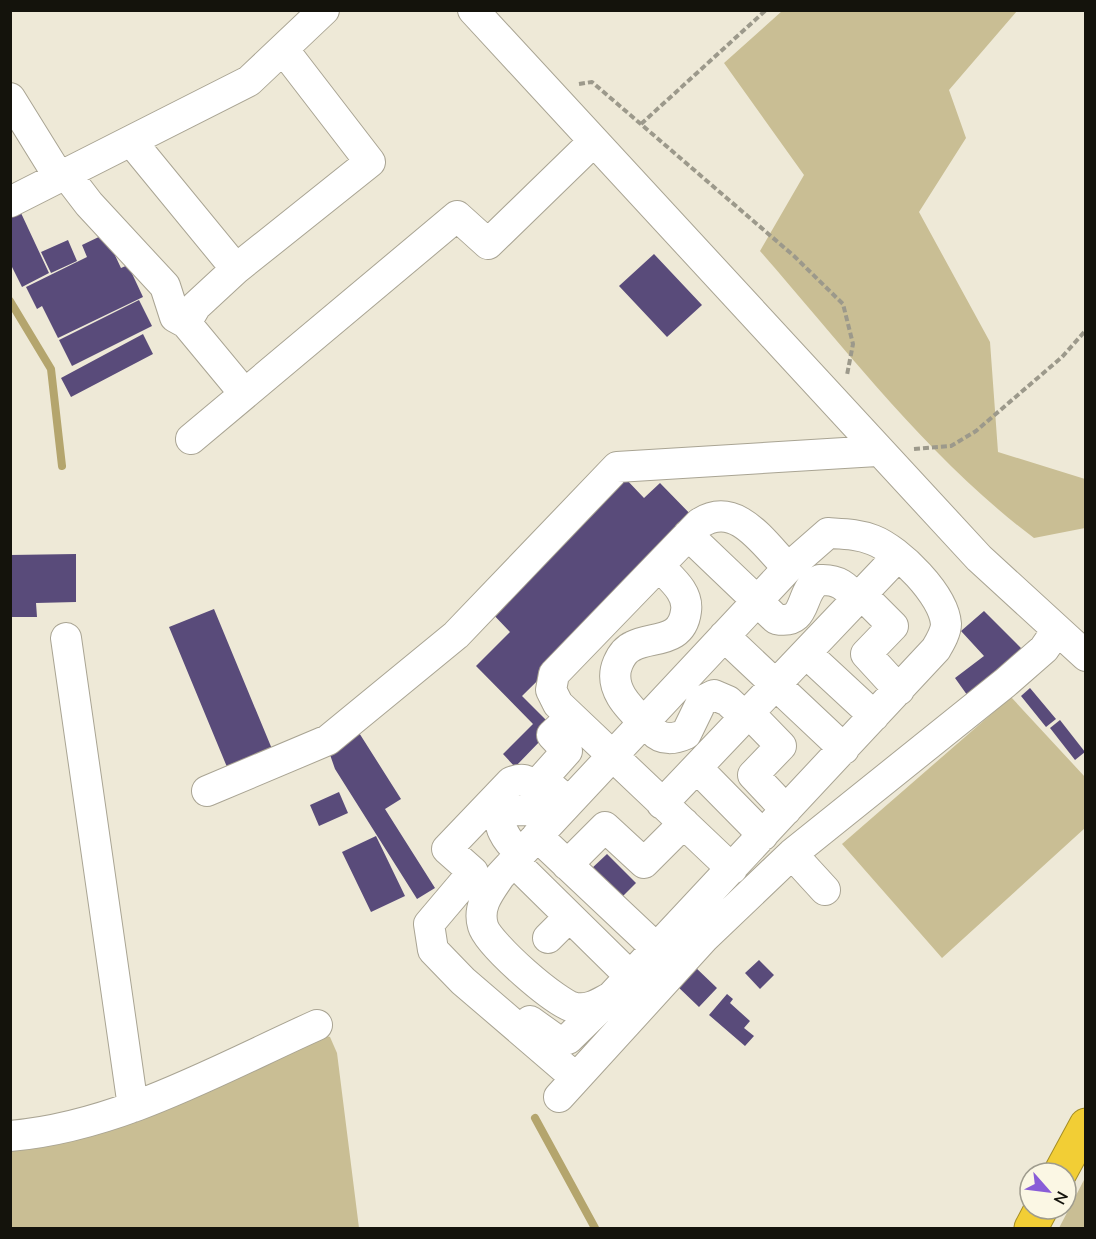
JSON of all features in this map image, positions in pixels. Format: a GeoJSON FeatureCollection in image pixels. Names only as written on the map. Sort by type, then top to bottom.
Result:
{"type":"FeatureCollection","features":[{"type":"Feature","properties":{"kind":"highway"},"geometry":{"type":"LineString","coordinates":[[1066,1161],[1086,1125]]}},
{"type":"Feature","properties":{"kind":"street"},"geometry":{"type":"LineString","coordinates":[[10,202],[249,81],[324,10]]}},
{"type":"Feature","properties":{"kind":"street"},"geometry":{"type":"LineString","coordinates":[[472,10],[877,451],[979,558],[1086,656]]}},
{"type":"Feature","properties":{"kind":"street"},"geometry":{"type":"LineString","coordinates":[[186,323],[195,306],[236,269],[370,162],[283,49]]}},
{"type":"Feature","properties":{"kind":"street"},"geometry":{"type":"LineString","coordinates":[[10,98],[62,176],[165,286],[175,317],[186,323],[244,393]]}},
{"type":"Feature","properties":{"kind":"street"},"geometry":{"type":"LineString","coordinates":[[131,141],[236,269]]}},
{"type":"Feature","properties":{"kind":"street"},"geometry":{"type":"LineString","coordinates":[[191,439],[457,216],[488,244],[593,142]]}},
{"type":"Feature","properties":{"kind":"street"},"geometry":{"type":"LineString","coordinates":[[207,791],[328,740],[456,635],[617,467],[877,451]]}},
{"type":"Feature","properties":{"kind":"street"},"geometry":{"type":"LineString","coordinates":[[732,868],[571,717],[558,704],[551,690],[554,674],[699,523],[712,515],[727,516],[742,522],[788,568]]}},
{"type":"Feature","properties":{"kind":"street"},"geometry":{"type":"LineString","coordinates":[[828,533],[857,534],[876,540],[897,557],[932,588],[943,610],[946,626],[936,650],[621,987],[591,1008],[574,1008],[552,995],[500,948],[483,927],[482,903],[518,857],[788,568],[828,533]]}},
{"type":"Feature","properties":{"kind":"street"},"geometry":{"type":"LineString","coordinates":[[688,535],[727,559],[757,601],[776,619],[786,621],[794,618],[800,611],[808,590],[814,582],[828,579],[844,584],[893,626],[866,654],[899,690]]}},
{"type":"Feature","properties":{"kind":"street"},"geometry":{"type":"LineString","coordinates":[[567,865],[605,826],[644,863],[697,768],[897,557]]}},
{"type":"Feature","properties":{"kind":"street"},"geometry":{"type":"LineString","coordinates":[[658,566],[682,593],[686,610],[684,620],[668,636],[633,646],[623,654],[615,679],[618,692],[625,703],[655,734],[667,738],[686,734],[702,701],[714,695],[728,701],[781,746],[753,775],[786,810]]}},
{"type":"Feature","properties":{"kind":"street"},"geometry":{"type":"LineString","coordinates":[[621,987],[569,916],[518,857],[503,835],[501,823],[508,813],[514,810],[527,810],[535,803],[536,788],[524,779],[511,782],[447,849],[473,872],[429,924],[433,950],[568,1087],[704,938],[792,854],[1005,683],[1044,649],[1057,630]]}},
{"type":"Feature","properties":{"kind":"street"},"geometry":{"type":"LineString","coordinates":[[724,636],[844,749]]}},
{"type":"Feature","properties":{"kind":"street"},"geometry":{"type":"LineString","coordinates":[[66,638],[133,1107]]}},
{"type":"Feature","properties":{"kind":"street"},"geometry":{"type":"LineString","coordinates":[[806,653],[833,690],[874,716]]}},
{"type":"Feature","properties":{"kind":"street"},"geometry":{"type":"LineString","coordinates":[[568,802],[542,779],[567,752],[552,735],[571,717]]}},
{"type":"Feature","properties":{"kind":"street"},"geometry":{"type":"LineString","coordinates":[[697,768],[722,806],[763,835]]}},
{"type":"Feature","properties":{"kind":"street"},"geometry":{"type":"LineString","coordinates":[[792,854],[825,890]]}},
{"type":"Feature","properties":{"kind":"street"},"geometry":{"type":"LineString","coordinates":[[518,857],[567,865],[657,949]]}},
{"type":"Feature","properties":{"kind":"street"},"geometry":{"type":"LineString","coordinates":[[548,938],[569,916]]}},
{"type":"Feature","properties":{"kind":"street"},"geometry":{"type":"LineString","coordinates":[[10,1136],[45,1133],[133,1107],[316,1025]]}},
{"type":"Feature","properties":{"kind":"path"},"geometry":{"type":"LineString","coordinates":[[641,124],[766,10]]}},
{"type":"Feature","properties":{"kind":"path"},"geometry":{"type":"LineString","coordinates":[[575,85],[592,82],[794,256],[843,303],[853,344],[846,380]]}},
{"type":"Feature","properties":{"kind":"path"},"geometry":{"type":"LineString","coordinates":[[877,451],[951,446],[976,431],[1062,357],[1086,330]]}},
{"type":"Feature","properties":{"kind":"shaded area"},"geometry":{"type":"Polygon","coordinates":[[[782,11],[1017,11],[949,90],[966,138],[919,212],[990,342],[998,452],[1085,479],[1085,528],[1034,538],[996,508],[924,439],[890,402],[760,251],[804,175],[724,63],[782,11]]]}},
{"type":"Feature","properties":{"kind":"shaded area"},"geometry":{"type":"Polygon","coordinates":[[[1011,697],[1085,777],[1085,828],[942,958],[842,844],[1011,697]]]}},
{"type":"Feature","properties":{"kind":"shaded area"},"geometry":{"type":"Polygon","coordinates":[[[317,1033],[330,1037],[337,1053],[359,1228],[11,1228],[11,1137],[317,1033]]]}},
{"type":"Feature","properties":{"kind":"shaded area"},"geometry":{"type":"Polygon","coordinates":[[[1085,1178],[1085,1228],[1059,1228],[1063,1221],[1078,1221],[1078,1191],[1085,1178]]]}},
{"type":"Feature","properties":{"kind":"building"},"geometry":{"type":"Polygon","coordinates":[[[21,213],[49,273],[22,287],[10,263],[10,218],[21,213]]]}},
{"type":"Feature","properties":{"kind":"building"},"geometry":{"type":"Polygon","coordinates":[[[105,234],[121,268],[128,265],[143,297],[58,338],[42,306],[37,309],[26,287],[87,257],[82,245],[105,234]]]}},
{"type":"Feature","properties":{"kind":"building"},"geometry":{"type":"Polygon","coordinates":[[[68,240],[77,261],[51,273],[41,252],[68,240]]]}},
{"type":"Feature","properties":{"kind":"building"},"geometry":{"type":"Polygon","coordinates":[[[654,254],[702,305],[667,337],[619,286],[654,254]]]}},
{"type":"Feature","properties":{"kind":"building"},"geometry":{"type":"Polygon","coordinates":[[[139,300],[152,326],[72,366],[59,340],[139,300]]]}},
{"type":"Feature","properties":{"kind":"building"},"geometry":{"type":"Polygon","coordinates":[[[143,334],[153,354],[71,397],[61,378],[143,334]]]}},
{"type":"Feature","properties":{"kind":"building"},"geometry":{"type":"Polygon","coordinates":[[[624,477],[644,498],[660,483],[698,522],[522,696],[549,723],[544,737],[515,767],[503,754],[533,724],[476,666],[510,632],[489,610],[624,477]]]}},
{"type":"Feature","properties":{"kind":"building"},"geometry":{"type":"Polygon","coordinates":[[[76,554],[76,602],[36,603],[37,617],[10,617],[10,555],[76,554]]]}},
{"type":"Feature","properties":{"kind":"building"},"geometry":{"type":"Polygon","coordinates":[[[214,609],[272,749],[227,767],[169,627],[214,609]]]}},
{"type":"Feature","properties":{"kind":"building"},"geometry":{"type":"Polygon","coordinates":[[[984,611],[1026,653],[970,699],[955,678],[984,656],[961,631],[984,611]]]}},
{"type":"Feature","properties":{"kind":"building"},"geometry":{"type":"Polygon","coordinates":[[[1030,688],[1056,719],[1046,727],[1021,696],[1030,688]]]}},
{"type":"Feature","properties":{"kind":"building"},"geometry":{"type":"Polygon","coordinates":[[[1060,720],[1085,752],[1075,760],[1050,728],[1060,720]]]}},
{"type":"Feature","properties":{"kind":"building"},"geometry":{"type":"Polygon","coordinates":[[[356,728],[401,799],[385,809],[435,888],[417,899],[335,769],[327,746],[356,728]]]}},
{"type":"Feature","properties":{"kind":"building"},"geometry":{"type":"Polygon","coordinates":[[[339,792],[348,813],[319,826],[310,805],[339,792]]]}},
{"type":"Feature","properties":{"kind":"building"},"geometry":{"type":"Polygon","coordinates":[[[376,836],[405,896],[371,912],[342,852],[376,836]]]}},
{"type":"Feature","properties":{"kind":"building"},"geometry":{"type":"Polygon","coordinates":[[[607,854],[636,883],[619,900],[590,870],[607,854]]]}},
{"type":"Feature","properties":{"kind":"building"},"geometry":{"type":"Polygon","coordinates":[[[759,960],[774,975],[760,989],[745,973],[759,960]]]}},
{"type":"Feature","properties":{"kind":"building"},"geometry":{"type":"Polygon","coordinates":[[[694,966],[717,988],[699,1007],[676,985],[694,966]]]}},
{"type":"Feature","properties":{"kind":"building"},"geometry":{"type":"Polygon","coordinates":[[[727,994],[733,999],[730,1003],[750,1021],[744,1028],[754,1036],[745,1046],[709,1015],[727,994]]]}},
{"type":"Feature","properties":{"kind":"waterway"},"geometry":{"type":"LineString","coordinates":[[10,301],[51,369],[62,466]]}},
{"type":"Feature","properties":{"kind":"waterway"},"geometry":{"type":"LineString","coordinates":[[535,1118],[595,1228]]}}]}
